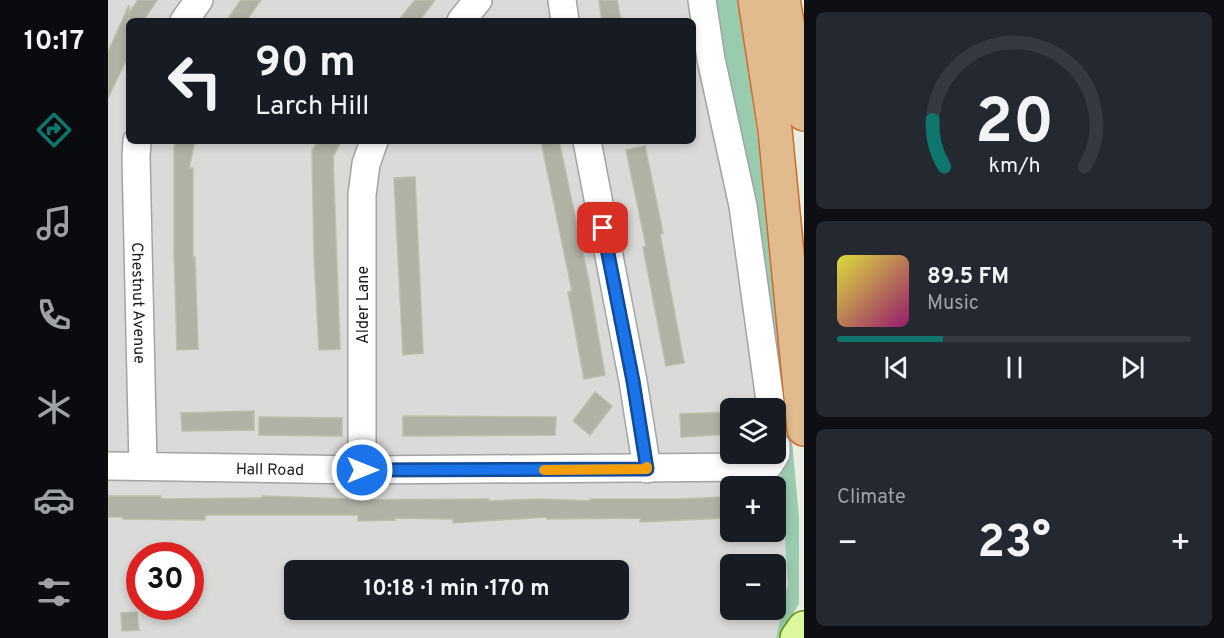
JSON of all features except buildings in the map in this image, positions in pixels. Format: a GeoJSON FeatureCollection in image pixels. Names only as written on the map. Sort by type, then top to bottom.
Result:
{"type":"FeatureCollection","features":[{"type":"Feature","properties":{"kind":"highway"},"geometry":{"type":"LineString","coordinates":[[755,0],[775,130],[804,429]]}},
{"type":"Feature","properties":{"kind":"highway"},"geometry":{"type":"LineString","coordinates":[[783,0],[804,114]]}},
{"type":"Feature","properties":{"kind":"main road"},"geometry":{"type":"LineString","coordinates":[[797,638],[804,628]]}},
{"type":"Feature","properties":{"kind":"street"},"geometry":{"type":"LineString","coordinates":[[186,18],[199,0]]}},
{"type":"Feature","properties":{"kind":"street"},"geometry":{"type":"LineString","coordinates":[[463,18],[478,0]]}},
{"type":"Feature","properties":{"kind":"street"},"geometry":{"type":"LineString","coordinates":[[562,0],[565,18]]}},
{"type":"Feature","properties":{"kind":"street"},"geometry":{"type":"LineString","coordinates":[[702,0],[711,59],[743,206],[770,398]]}},
{"type":"Feature","properties":{"kind":"street","name":"Chestnut Avenue"},"geometry":{"type":"LineString","coordinates":[[137,144],[143,466]]}},
{"type":"Feature","properties":{"kind":"street","name":"Alder Lane"},"geometry":{"type":"LineString","coordinates":[[362,470],[362,195],[366,164],[373,144]]}},
{"type":"Feature","properties":{"kind":"street"},"geometry":{"type":"LineString","coordinates":[[588,144],[633,381],[647,469]]}},
{"type":"Feature","properties":{"kind":"street","name":"Hall Road"},"geometry":{"type":"LineString","coordinates":[[108,466],[362,470],[647,469],[756,467],[770,464]]}},
{"type":"Feature","properties":{"kind":"shaded area"},"geometry":{"type":"Polygon","coordinates":[[[108,0],[711,0],[773,398],[720,398],[720,464],[780,464],[781,476],[720,476],[720,542],[785,542],[786,554],[720,554],[720,620],[780,620],[776,638],[108,638],[108,0]]]}},
{"type":"Feature","properties":{"kind":"shaded area"},"geometry":{"type":"Polygon","coordinates":[[[786,555],[788,584],[786,593],[786,555]]]}},
{"type":"Feature","properties":{"kind":"green space"},"geometry":{"type":"Polygon","coordinates":[[[711,0],[738,0],[776,267],[799,517],[799,604],[778,638],[776,638],[780,620],[786,620],[788,584],[785,542],[786,476],[781,476],[780,464],[786,464],[786,398],[774,398],[745,174],[711,0]]]}},
{"type":"Feature","properties":{"kind":"slow traffic"},"geometry":{"type":"LineString","coordinates":[[544,470],[647,469],[647,467]]}},
{"type":"Feature","properties":{"kind":"route"},"geometry":{"type":"LineString","coordinates":[[362,470],[647,469],[633,381],[603,228]]}}]}
